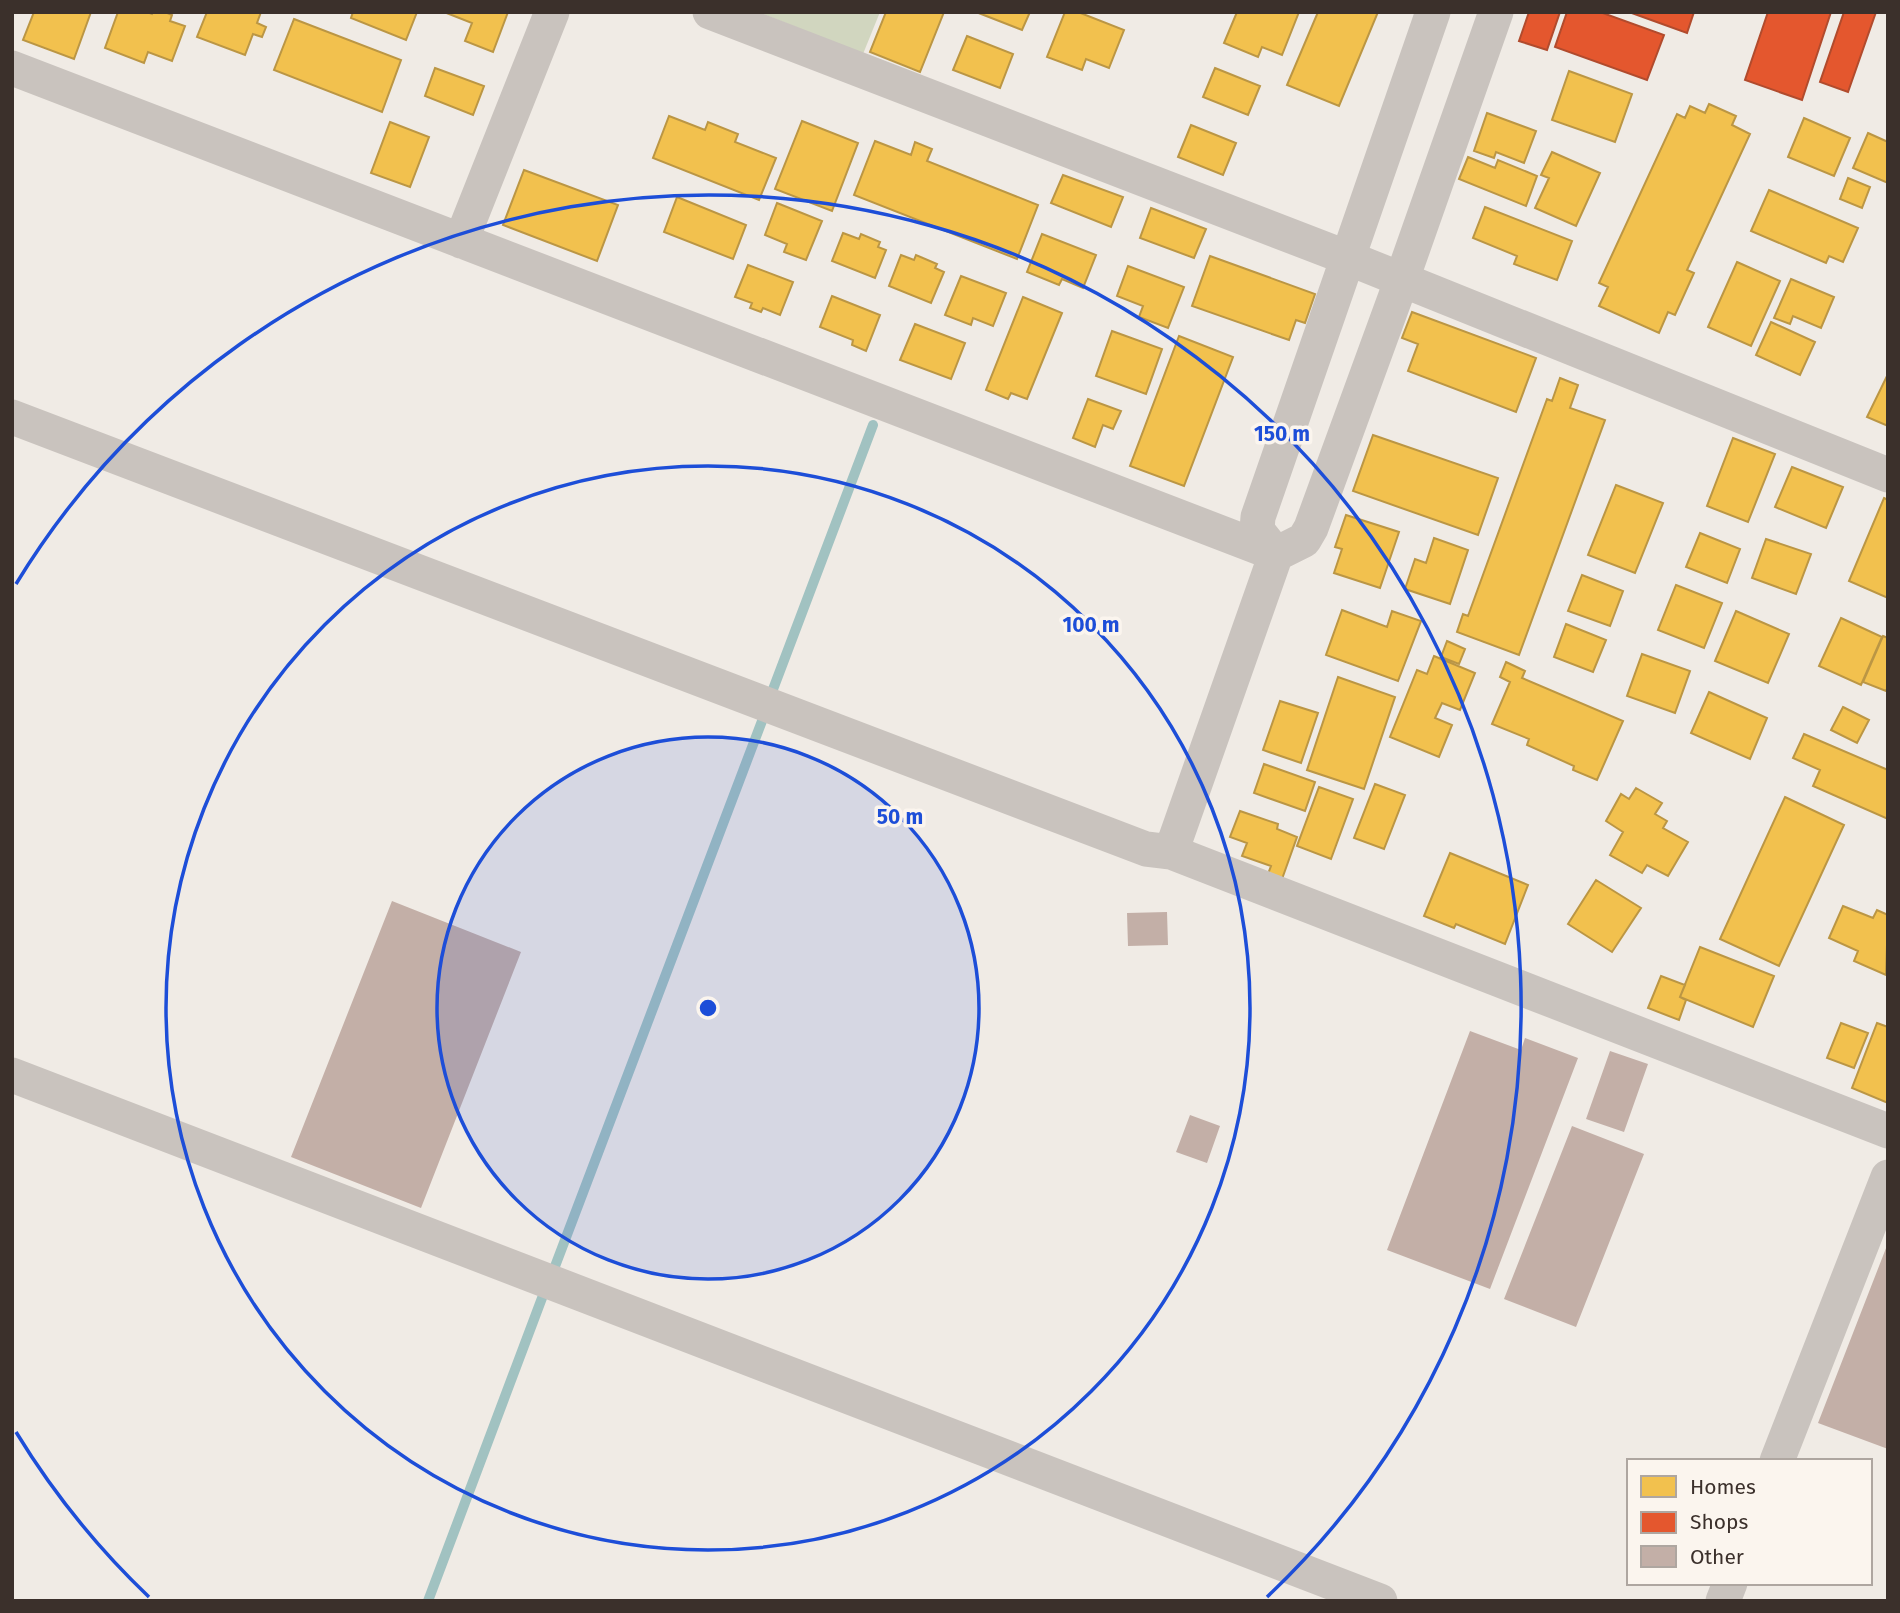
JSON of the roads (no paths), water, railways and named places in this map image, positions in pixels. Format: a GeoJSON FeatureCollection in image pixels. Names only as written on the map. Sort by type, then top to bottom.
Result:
{"type":"FeatureCollection","features":[{"type":"Feature","properties":{"kind":"street"},"geometry":{"type":"LineString","coordinates":[[461,241],[552,12]]}},
{"type":"Feature","properties":{"kind":"street"},"geometry":{"type":"LineString","coordinates":[[709,12],[1402,279],[1888,475]]}},
{"type":"Feature","properties":{"kind":"street"},"geometry":{"type":"LineString","coordinates":[[1276,554],[1257,530],[1258,517],[1433,12]]}},
{"type":"Feature","properties":{"kind":"street"},"geometry":{"type":"LineString","coordinates":[[1171,852],[1276,554],[1304,540],[1311,528],[1402,279],[1492,14]]}},
{"type":"Feature","properties":{"kind":"street"},"geometry":{"type":"LineString","coordinates":[[12,68],[1276,554]]}},
{"type":"Feature","properties":{"kind":"street"},"geometry":{"type":"LineString","coordinates":[[12,417],[1146,849],[1171,852],[1888,1132]]}},
{"type":"Feature","properties":{"kind":"street"},"geometry":{"type":"LineString","coordinates":[[12,1075],[1380,1601]]}},
{"type":"Feature","properties":{"kind":"street"},"geometry":{"type":"LineString","coordinates":[[1778,1459],[1888,1177]]}},
{"type":"Feature","properties":{"kind":"waterway"},"geometry":{"type":"LineString","coordinates":[[772,692],[873,425]]}},
{"type":"Feature","properties":{"kind":"waterway"},"geometry":{"type":"LineString","coordinates":[[554,1269],[762,721]]}},
{"type":"Feature","properties":{"kind":"waterway"},"geometry":{"type":"LineString","coordinates":[[428,1601],[542,1298]]}}]}
